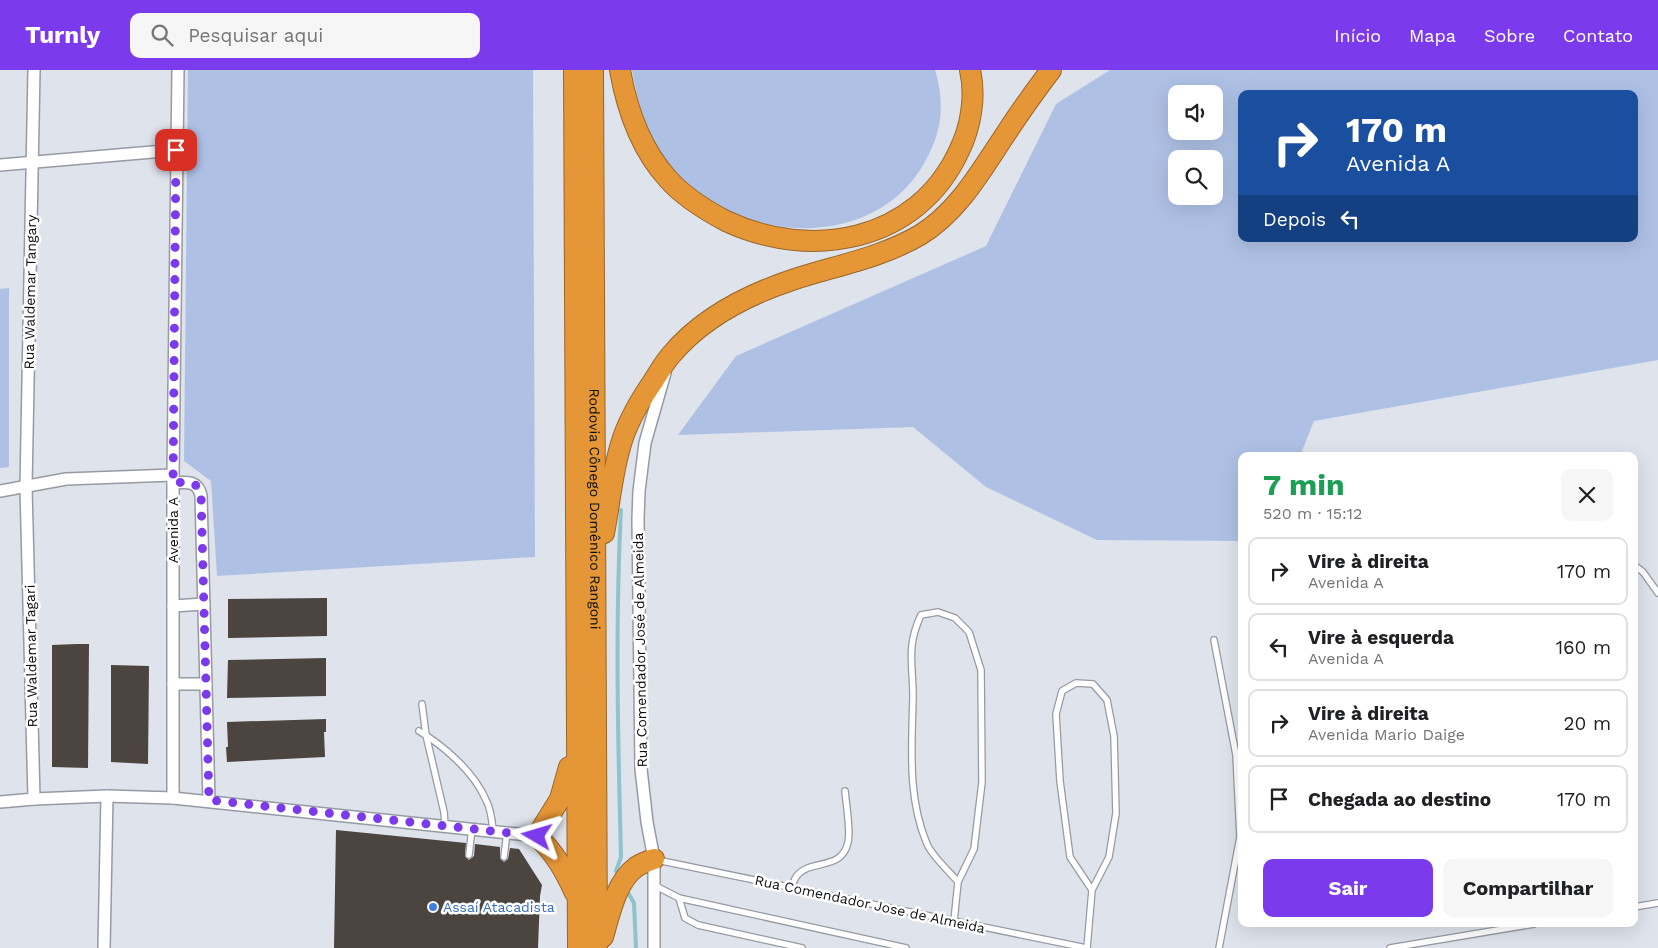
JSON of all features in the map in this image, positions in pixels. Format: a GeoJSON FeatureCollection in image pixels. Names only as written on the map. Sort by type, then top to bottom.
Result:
{"type":"FeatureCollection","features":[{"type":"Feature","properties":{"kind":"highway","name":"Rodovia Cônego Domênico Rangoni"},"geometry":{"type":"LineString","coordinates":[[574,70],[578,948]]}},
{"type":"Feature","properties":{"kind":"highway","name":"Rodovia Cônego Domênico Rangoni"},"geometry":{"type":"LineString","coordinates":[[593,70],[594,581],[598,948]]}},
{"type":"Feature","properties":{"kind":"highway"},"geometry":{"type":"LineString","coordinates":[[620,70],[623,89],[636,130],[649,155],[668,180],[692,201],[716,216],[748,231],[789,239],[827,241],[853,237],[877,230],[900,218],[920,204],[936,189],[954,163],[968,127],[973,89],[970,70]]}},
{"type":"Feature","properties":{"kind":"highway"},"geometry":{"type":"LineString","coordinates":[[594,581],[614,472],[622,442],[636,409],[671,355],[700,327],[739,302],[784,283],[887,251],[920,234],[934,224],[949,211],[975,179],[1028,100],[1051,70]]}},
{"type":"Feature","properties":{"kind":"highway"},"geometry":{"type":"LineString","coordinates":[[576,738],[560,799],[537,836],[549,847],[560,862],[578,899]]}},
{"type":"Feature","properties":{"kind":"highway"},"geometry":{"type":"LineString","coordinates":[[598,948],[613,905],[624,881],[635,868],[654,859]]}},
{"type":"Feature","properties":{"kind":"street","name":"Rua Waldemar Tangary"},"geometry":{"type":"LineString","coordinates":[[27,514],[34,70]]}},
{"type":"Feature","properties":{"kind":"street"},"geometry":{"type":"LineString","coordinates":[[0,492],[66,479],[173,479],[178,70]]}},
{"type":"Feature","properties":{"kind":"street"},"geometry":{"type":"LineString","coordinates":[[0,165],[176,150]]}},
{"type":"Feature","properties":{"kind":"street","name":"Rua Comendador José de Almeida"},"geometry":{"type":"LineString","coordinates":[[654,948],[654,859],[647,822],[641,768],[638,519],[639,491],[645,443],[671,355]]}},
{"type":"Feature","properties":{"kind":"street","name":"Avenida A"},"geometry":{"type":"LineString","coordinates":[[173,798],[173,479],[193,483],[199,488],[201,494],[209,800]]}},
{"type":"Feature","properties":{"kind":"street","name":"Rua Waldemar Tagari"},"geometry":{"type":"LineString","coordinates":[[27,514],[34,799]]}},
{"type":"Feature","properties":{"kind":"street"},"geometry":{"type":"LineString","coordinates":[[173,606],[204,604]]}},
{"type":"Feature","properties":{"kind":"street"},"geometry":{"type":"LineString","coordinates":[[173,684],[206,684]]}},
{"type":"Feature","properties":{"kind":"street"},"geometry":{"type":"LineString","coordinates":[[104,948],[106,796]]}},
{"type":"Feature","properties":{"kind":"street"},"geometry":{"type":"LineString","coordinates":[[0,802],[106,796],[209,800],[537,836]]}},
{"type":"Feature","properties":{"kind":"lane"},"geometry":{"type":"LineString","coordinates":[[1638,568],[1658,593]]}},
{"type":"Feature","properties":{"kind":"lane"},"geometry":{"type":"LineString","coordinates":[[954,921],[958,882],[974,849],[982,782],[981,670],[969,632],[955,618],[938,612],[921,615],[915,628],[910,649],[913,694],[912,773],[917,816],[928,846],[958,882]]}},
{"type":"Feature","properties":{"kind":"lane"},"geometry":{"type":"LineString","coordinates":[[1214,640],[1236,754],[1238,796]]}},
{"type":"Feature","properties":{"kind":"lane"},"geometry":{"type":"LineString","coordinates":[[1087,948],[1092,890],[1109,857],[1116,813],[1114,736],[1107,700],[1093,684],[1076,683],[1062,690],[1056,714],[1060,781],[1070,857],[1092,890]]}},
{"type":"Feature","properties":{"kind":"lane"},"geometry":{"type":"LineString","coordinates":[[422,704],[426,735],[444,812],[445,825]]}},
{"type":"Feature","properties":{"kind":"lane"},"geometry":{"type":"LineString","coordinates":[[419,730],[438,742],[476,782],[487,800],[493,830]]}},
{"type":"Feature","properties":{"kind":"lane"},"geometry":{"type":"LineString","coordinates":[[791,888],[796,876],[803,870],[831,862],[842,856],[849,841],[846,791]]}},
{"type":"Feature","properties":{"kind":"lane"},"geometry":{"type":"LineString","coordinates":[[469,856],[472,828]]}},
{"type":"Feature","properties":{"kind":"lane"},"geometry":{"type":"LineString","coordinates":[[504,857],[508,832]]}},
{"type":"Feature","properties":{"kind":"lane"},"geometry":{"type":"LineString","coordinates":[[1219,948],[1238,848]]}},
{"type":"Feature","properties":{"kind":"lane","name":"Rua Comendador Jose de Almeida"},"geometry":{"type":"LineString","coordinates":[[654,859],[1087,948]]}},
{"type":"Feature","properties":{"kind":"lane"},"geometry":{"type":"LineString","coordinates":[[654,885],[679,898],[906,948]]}},
{"type":"Feature","properties":{"kind":"lane"},"geometry":{"type":"LineString","coordinates":[[679,898],[685,918],[698,925],[802,948]]}},
{"type":"Feature","properties":{"kind":"lane"},"geometry":{"type":"LineString","coordinates":[[1638,906],[1658,903]]}},
{"type":"Feature","properties":{"kind":"lane"},"geometry":{"type":"LineString","coordinates":[[1390,948],[1516,927]]}},
{"type":"Feature","properties":{"kind":"shaded area"},"geometry":{"type":"Polygon","coordinates":[[[188,70],[533,70],[535,557],[217,576],[211,481],[184,461],[188,70]]]}},
{"type":"Feature","properties":{"kind":"shaded area"},"geometry":{"type":"Polygon","coordinates":[[[632,70],[935,70],[940,92],[941,113],[934,144],[905,189],[873,212],[836,225],[796,228],[756,222],[718,206],[685,183],[659,152],[649,133],[636,91],[632,70]]]}},
{"type":"Feature","properties":{"kind":"shaded area"},"geometry":{"type":"Polygon","coordinates":[[[1110,70],[1658,70],[1658,360],[1314,421],[1302,452],[1238,452],[1238,541],[1097,540],[986,487],[913,427],[678,435],[736,356],[986,246],[1056,104],[1110,70]]]}},
{"type":"Feature","properties":{"kind":"shaded area"},"geometry":{"type":"Polygon","coordinates":[[[9,288],[9,467],[0,468],[0,289],[9,288]]]}},
{"type":"Feature","properties":{"kind":"building"},"geometry":{"type":"Polygon","coordinates":[[[327,598],[327,636],[228,638],[228,599],[327,598]]]}},
{"type":"Feature","properties":{"kind":"building"},"geometry":{"type":"Polygon","coordinates":[[[89,644],[88,768],[52,767],[52,645],[89,644]]]}},
{"type":"Feature","properties":{"kind":"building"},"geometry":{"type":"Polygon","coordinates":[[[326,658],[326,696],[227,698],[228,660],[326,658]]]}},
{"type":"Feature","properties":{"kind":"building"},"geometry":{"type":"Polygon","coordinates":[[[111,665],[149,666],[148,764],[111,762],[111,665]]]}},
{"type":"Feature","properties":{"kind":"building"},"geometry":{"type":"Polygon","coordinates":[[[326,719],[326,732],[324,732],[325,757],[227,762],[227,722],[326,719]]]}},
{"type":"Feature","properties":{"kind":"building"},"geometry":{"type":"Polygon","coordinates":[[[336,830],[466,843],[465,856],[469,860],[474,856],[475,844],[500,847],[500,858],[504,862],[508,859],[510,848],[519,849],[542,885],[538,948],[334,948],[336,830]]]}},
{"type":"Feature","properties":{"kind":"waterway"},"geometry":{"type":"LineString","coordinates":[[618,874],[616,871],[621,857],[618,727],[621,510]]}},
{"type":"Feature","properties":{"kind":"waterway"},"geometry":{"type":"LineString","coordinates":[[627,891],[634,903],[636,948]]}},
{"type":"Feature","properties":{"kind":"place","name":"Assaí Atacadista"},"geometry":{"type":"Point","coordinates":[433,907]}},
{"type":"Feature","properties":{"kind":"route"},"geometry":{"type":"LineString","coordinates":[[176,150],[173,483],[193,483],[199,488],[201,494],[209,800],[537,836]]}}]}
